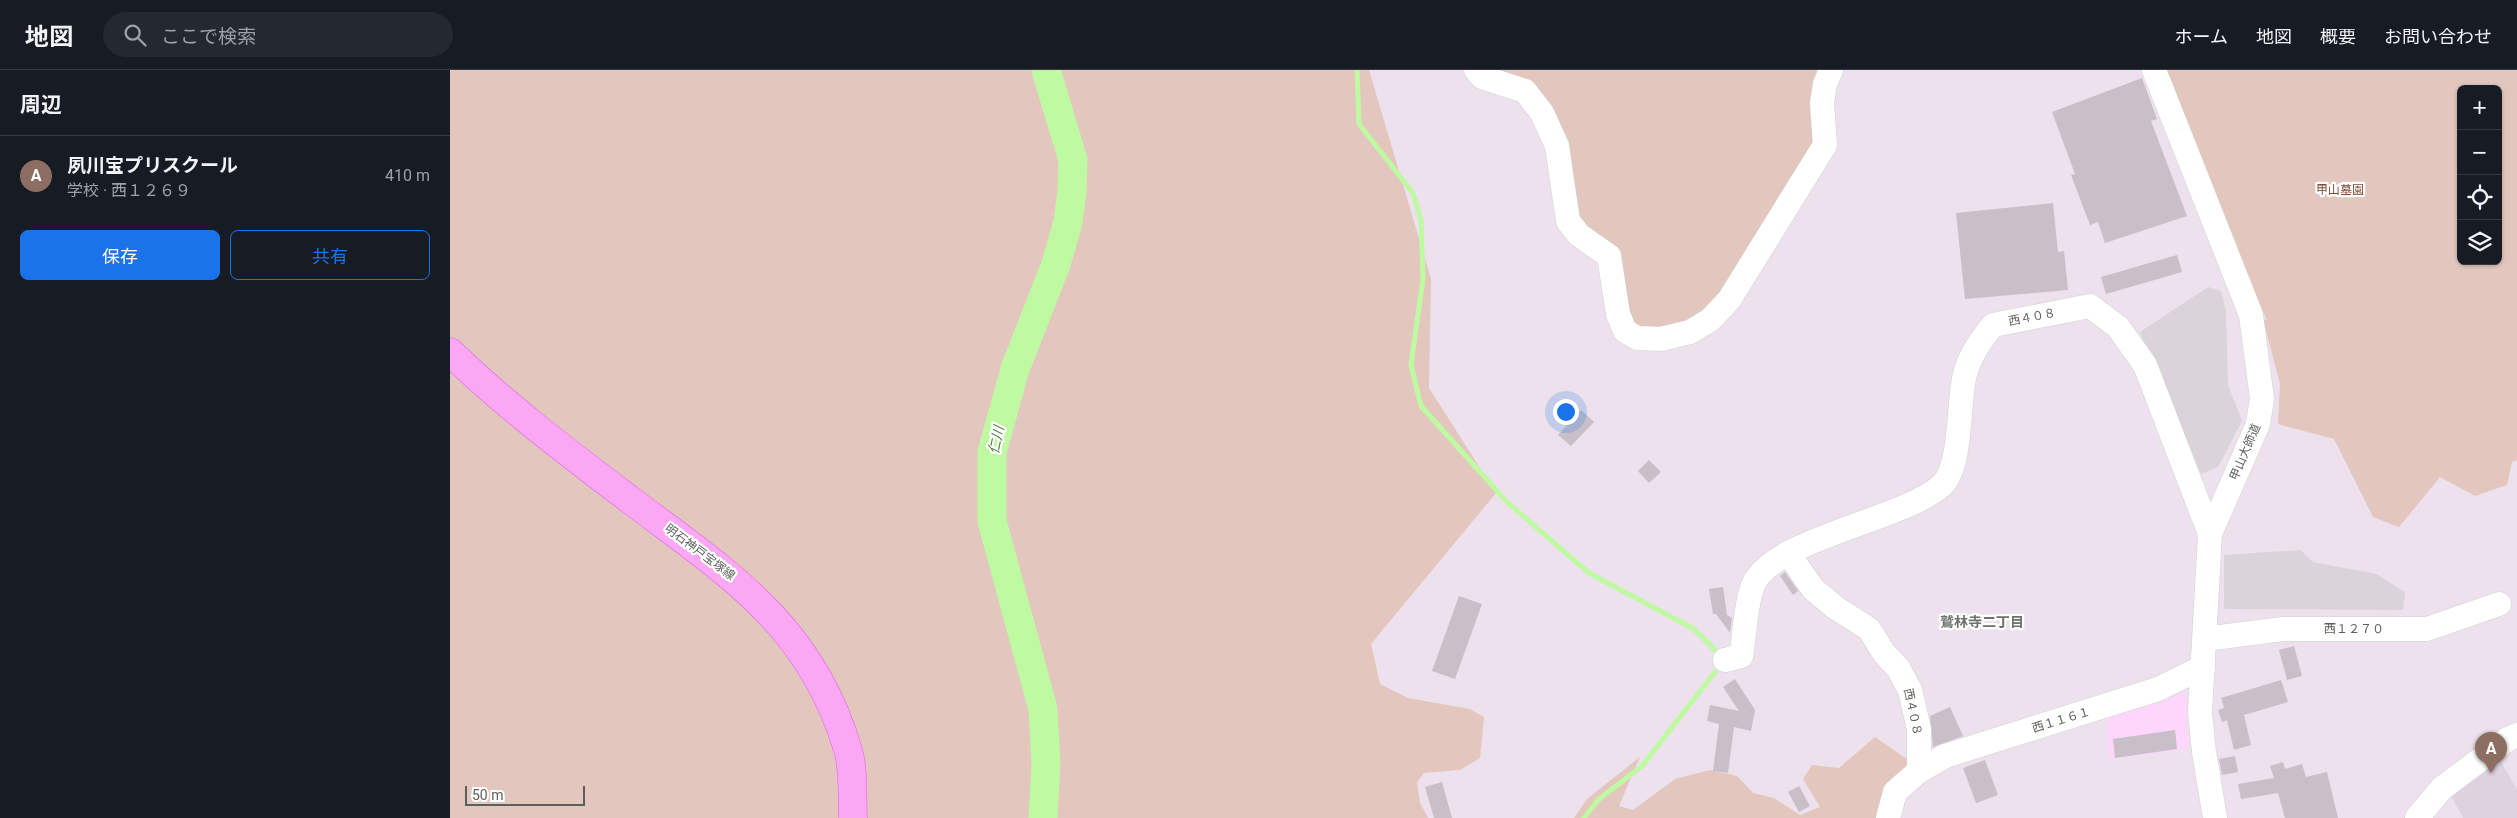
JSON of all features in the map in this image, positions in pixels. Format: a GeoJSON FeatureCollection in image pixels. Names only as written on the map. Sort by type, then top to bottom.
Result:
{"type":"FeatureCollection","features":[{"type":"Feature","properties":{"kind":"main road","name":"明石神戸宝塚線"},"geometry":{"type":"LineString","coordinates":[[450,352],[498,398],[736,579],[784,628],[816,673],[834,710],[849,752],[853,818]]}},
{"type":"Feature","properties":{"kind":"street"},"geometry":{"type":"LineString","coordinates":[[1476,70],[1482,77],[1525,90],[1542,113],[1557,146],[1568,221],[1579,236],[1609,256],[1618,314],[1625,331],[1637,338],[1661,339],[1690,332],[1710,320],[1729,300],[1766,238],[1801,188],[1825,145],[1822,103],[1825,84],[1831,70]]}},
{"type":"Feature","properties":{"kind":"street","name":"甲山大師道"},"geometry":{"type":"LineString","coordinates":[[2154,70],[2251,315],[2262,399],[2258,424],[2210,534],[2200,712],[2204,752],[2215,818]]}},
{"type":"Feature","properties":{"kind":"street","name":"西４０８"},"geometry":{"type":"LineString","coordinates":[[1725,660],[1741,656],[1752,587],[1763,570],[1788,553],[1920,500],[1944,484],[1955,456],[1964,375],[1975,347],[1993,325],[2090,306],[2118,327],[2145,365],[2210,534]]}},
{"type":"Feature","properties":{"kind":"street","name":"西４０８"},"geometry":{"type":"LineString","coordinates":[[1788,553],[1813,588],[1836,608],[1869,628],[1884,653],[1898,668],[1910,690],[1919,729],[1919,771]]}},
{"type":"Feature","properties":{"kind":"street","name":"西１２７０"},"geometry":{"type":"LineString","coordinates":[[2205,639],[2283,629],[2427,629],[2499,604]]}},
{"type":"Feature","properties":{"kind":"street","name":"西１１６１"},"geometry":{"type":"LineString","coordinates":[[1919,771],[1945,756],[2158,689],[2203,667]]}},
{"type":"Feature","properties":{"kind":"street"},"geometry":{"type":"LineString","coordinates":[[2417,818],[2442,788],[2508,739],[2517,735]]}},
{"type":"Feature","properties":{"kind":"street"},"geometry":{"type":"LineString","coordinates":[[1888,818],[1895,792],[1919,771]]}},
{"type":"Feature","properties":{"kind":"shaded area"},"geometry":{"type":"Polygon","coordinates":[[[2208,287],[2221,291],[2226,311],[2228,385],[2242,421],[2218,467],[2201,474],[2140,332],[2208,287]]]}},
{"type":"Feature","properties":{"kind":"shaded area"},"geometry":{"type":"Polygon","coordinates":[[[2301,550],[2313,562],[2376,574],[2405,592],[2403,610],[2224,609],[2224,555],[2301,550]]]}},
{"type":"Feature","properties":{"kind":"shaded area"},"geometry":{"type":"Polygon","coordinates":[[[2186,692],[2189,749],[2109,759],[2106,715],[2186,692]]]}},
{"type":"Feature","properties":{"kind":"shaded area"},"geometry":{"type":"Polygon","coordinates":[[[2498,757],[2517,789],[2517,818],[2463,818],[2448,790],[2498,757]]]}},
{"type":"Feature","properties":{"kind":"green space"},"geometry":{"type":"Polygon","coordinates":[[[450,70],[1369,70],[1431,279],[1429,388],[1496,493],[1371,644],[1380,684],[1408,698],[1470,709],[1484,717],[1480,758],[1460,770],[1424,773],[1417,782],[1420,803],[1428,818],[450,818],[450,70]]]}},
{"type":"Feature","properties":{"kind":"green space"},"geometry":{"type":"Polygon","coordinates":[[[1484,70],[1826,70],[1817,145],[1726,295],[1688,325],[1638,332],[1583,231],[1547,109],[1484,70]]]}},
{"type":"Feature","properties":{"kind":"green space","name":"甲山墓園"},"geometry":{"type":"Polygon","coordinates":[[[2165,70],[2517,70],[2517,460],[2512,462],[2507,485],[2475,496],[2440,477],[2399,527],[2373,517],[2334,439],[2278,424],[2280,384],[2263,319],[2267,320],[2244,274],[2165,70]]]}},
{"type":"Feature","properties":{"kind":"green space"},"geometry":{"type":"Polygon","coordinates":[[[1875,737],[1914,764],[1879,818],[1574,818],[1587,799],[1640,757],[1619,806],[1633,810],[1675,779],[1710,770],[1737,776],[1753,793],[1774,798],[1800,815],[1820,807],[1803,779],[1812,765],[1839,768],[1875,737]]]}},
{"type":"Feature","properties":{"kind":"building"},"geometry":{"type":"Polygon","coordinates":[[[2142,78],[2157,119],[2151,121],[2187,216],[2105,243],[2098,222],[2090,225],[2071,175],[2075,174],[2052,112],[2142,78]]]}},
{"type":"Feature","properties":{"kind":"building"},"geometry":{"type":"Polygon","coordinates":[[[2053,203],[2058,252],[2064,251],[2068,290],[1965,299],[1956,213],[2053,203]]]}},
{"type":"Feature","properties":{"kind":"building"},"geometry":{"type":"Polygon","coordinates":[[[2177,255],[2182,272],[2106,294],[2101,277],[2177,255]]]}},
{"type":"Feature","properties":{"kind":"building"},"geometry":{"type":"Polygon","coordinates":[[[1581,410],[1594,422],[1571,446],[1558,435],[1581,410]]]}},
{"type":"Feature","properties":{"kind":"building"},"geometry":{"type":"Polygon","coordinates":[[[1649,460],[1661,472],[1649,483],[1638,471],[1649,460]]]}},
{"type":"Feature","properties":{"kind":"building"},"geometry":{"type":"Polygon","coordinates":[[[1785,572],[1798,591],[1793,595],[1780,576],[1785,572]]]}},
{"type":"Feature","properties":{"kind":"building"},"geometry":{"type":"Polygon","coordinates":[[[1723,587],[1727,615],[1732,618],[1730,633],[1716,614],[1713,614],[1709,589],[1723,587]]]}},
{"type":"Feature","properties":{"kind":"building"},"geometry":{"type":"Polygon","coordinates":[[[1459,596],[1482,604],[1455,679],[1432,671],[1459,596]]]}},
{"type":"Feature","properties":{"kind":"building"},"geometry":{"type":"Polygon","coordinates":[[[2294,646],[2302,676],[2287,680],[2279,650],[2294,646]]]}},
{"type":"Feature","properties":{"kind":"building"},"geometry":{"type":"Polygon","coordinates":[[[1735,679],[1755,710],[1751,731],[1734,727],[1728,773],[1713,771],[1719,724],[1707,721],[1710,705],[1739,711],[1723,687],[1735,679]]]}},
{"type":"Feature","properties":{"kind":"building"},"geometry":{"type":"Polygon","coordinates":[[[2281,680],[2288,702],[2244,715],[2251,745],[2234,750],[2227,720],[2222,722],[2218,710],[2224,708],[2221,698],[2281,680]]]}},
{"type":"Feature","properties":{"kind":"building"},"geometry":{"type":"Polygon","coordinates":[[[1950,707],[1963,736],[1933,747],[1930,716],[1950,707]]]}},
{"type":"Feature","properties":{"kind":"building"},"geometry":{"type":"Polygon","coordinates":[[[2175,730],[2177,749],[2115,758],[2113,739],[2175,730]]]}},
{"type":"Feature","properties":{"kind":"building"},"geometry":{"type":"Polygon","coordinates":[[[2235,756],[2238,772],[2222,775],[2219,759],[2235,756]]]}},
{"type":"Feature","properties":{"kind":"building"},"geometry":{"type":"Polygon","coordinates":[[[1985,760],[1998,795],[1976,803],[1963,768],[1985,760]]]}},
{"type":"Feature","properties":{"kind":"building"},"geometry":{"type":"Polygon","coordinates":[[[2283,762],[2285,769],[2302,764],[2306,777],[2327,772],[2338,818],[2285,818],[2278,793],[2241,799],[2238,784],[2274,778],[2270,766],[2283,762]]]}},
{"type":"Feature","properties":{"kind":"building"},"geometry":{"type":"Polygon","coordinates":[[[1442,782],[1452,818],[1434,818],[1425,787],[1442,782]]]}},
{"type":"Feature","properties":{"kind":"building"},"geometry":{"type":"Polygon","coordinates":[[[1799,786],[1810,806],[1799,812],[1788,792],[1799,786]]]}},
{"type":"Feature","properties":{"kind":"waterway","name":"仁川"},"geometry":{"type":"LineString","coordinates":[[1043,818],[1046,763],[1043,709],[992,521],[992,452],[1015,369],[1056,264],[1068,222],[1073,160],[1046,70]]}},
{"type":"Feature","properties":{"kind":"waterway"},"geometry":{"type":"LineString","coordinates":[[1357,70],[1359,124],[1413,193],[1421,220],[1423,279],[1411,365],[1421,406],[1507,502],[1589,573],[1694,629],[1718,653]]}},
{"type":"Feature","properties":{"kind":"waterway"},"geometry":{"type":"LineString","coordinates":[[1584,818],[1598,800],[1642,766],[1715,672]]}},
{"type":"Feature","properties":{"kind":"place","name":"夙川宝プリスクール"},"geometry":{"type":"Point","coordinates":[2491,773]}},
{"type":"Feature","properties":{"kind":"district","name":"鷲林寺二丁目"},"geometry":{"type":"Point","coordinates":[1982,622]}}]}
